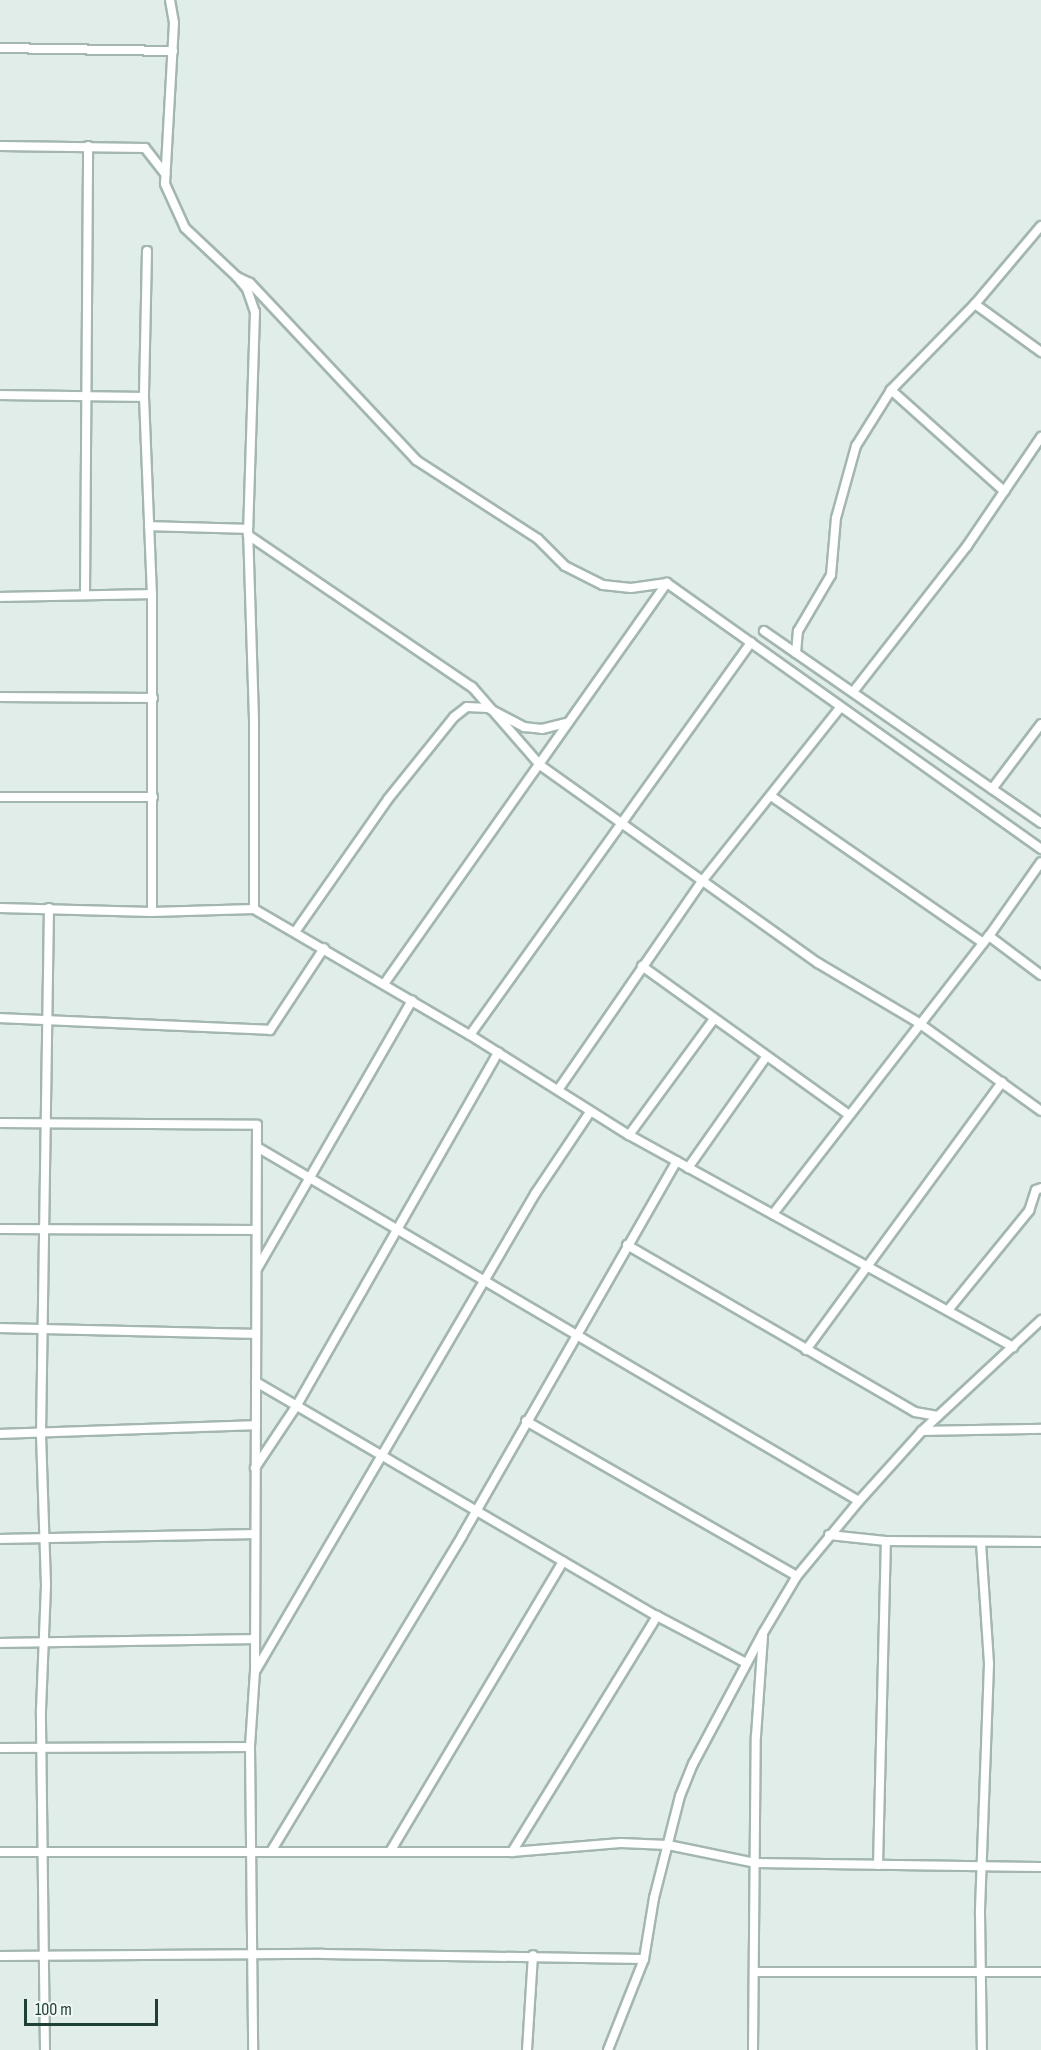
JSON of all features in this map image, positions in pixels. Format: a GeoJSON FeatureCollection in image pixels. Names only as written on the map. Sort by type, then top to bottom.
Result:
{"type":"FeatureCollection","features":[{"type":"Feature","properties":{"kind":"street"},"geometry":{"type":"LineString","coordinates":[[170,0],[174,23],[165,184],[185,228],[237,277],[247,289],[255,312],[248,532],[254,722],[254,909]]}},
{"type":"Feature","properties":{"kind":"street"},"geometry":{"type":"LineString","coordinates":[[0,48],[172,51]]}},
{"type":"Feature","properties":{"kind":"street"},"geometry":{"type":"LineString","coordinates":[[0,146],[146,148],[165,174]]}},
{"type":"Feature","properties":{"kind":"street"},"geometry":{"type":"LineString","coordinates":[[85,594],[88,146]]}},
{"type":"Feature","properties":{"kind":"street"},"geometry":{"type":"LineString","coordinates":[[796,653],[798,631],[831,575],[836,518],[856,446],[891,390],[975,304],[1041,226]]}},
{"type":"Feature","properties":{"kind":"street"},"geometry":{"type":"LineString","coordinates":[[147,251],[144,397],[152,594],[152,912]]}},
{"type":"Feature","properties":{"kind":"street"},"geometry":{"type":"LineString","coordinates":[[237,277],[250,283],[416,460],[538,538],[565,566],[603,585],[631,588],[666,584],[1041,849]]}},
{"type":"Feature","properties":{"kind":"street"},"geometry":{"type":"LineString","coordinates":[[975,304],[1041,352]]}},
{"type":"Feature","properties":{"kind":"street"},"geometry":{"type":"LineString","coordinates":[[891,390],[1004,491]]}},
{"type":"Feature","properties":{"kind":"street"},"geometry":{"type":"LineString","coordinates":[[0,395],[85,394],[144,397]]}},
{"type":"Feature","properties":{"kind":"street"},"geometry":{"type":"LineString","coordinates":[[853,692],[967,546],[1041,437]]}},
{"type":"Feature","properties":{"kind":"street"},"geometry":{"type":"LineString","coordinates":[[149,526],[248,532],[472,687],[540,765],[818,963],[920,1023],[1041,1111]]}},
{"type":"Feature","properties":{"kind":"street"},"geometry":{"type":"LineString","coordinates":[[384,984],[666,584]]}},
{"type":"Feature","properties":{"kind":"street"},"geometry":{"type":"LineString","coordinates":[[0,597],[152,594]]}},
{"type":"Feature","properties":{"kind":"street"},"geometry":{"type":"LineString","coordinates":[[764,631],[1041,823]]}},
{"type":"Feature","properties":{"kind":"street"},"geometry":{"type":"LineString","coordinates":[[470,1035],[751,642]]}},
{"type":"Feature","properties":{"kind":"street"},"geometry":{"type":"LineString","coordinates":[[0,697],[153,698]]}},
{"type":"Feature","properties":{"kind":"street"},"geometry":{"type":"LineString","coordinates":[[295,932],[388,799],[454,717],[467,707],[488,708],[524,727],[542,729],[566,723]]}},
{"type":"Feature","properties":{"kind":"street"},"geometry":{"type":"LineString","coordinates":[[558,1090],[642,966],[704,880],[840,708]]}},
{"type":"Feature","properties":{"kind":"street"},"geometry":{"type":"LineString","coordinates":[[992,789],[1041,724]]}},
{"type":"Feature","properties":{"kind":"street"},"geometry":{"type":"LineString","coordinates":[[771,796],[1041,975]]}},
{"type":"Feature","properties":{"kind":"street"},"geometry":{"type":"LineString","coordinates":[[0,797],[153,797]]}},
{"type":"Feature","properties":{"kind":"street"},"geometry":{"type":"LineString","coordinates":[[773,1214],[986,940],[1041,862]]}},
{"type":"Feature","properties":{"kind":"street"},"geometry":{"type":"LineString","coordinates":[[0,908],[152,912],[254,909],[470,1035],[629,1135],[949,1309],[1013,1347]]}},
{"type":"Feature","properties":{"kind":"street"},"geometry":{"type":"LineString","coordinates":[[45,2050],[45,1957],[41,1853],[46,1540],[41,1434],[45,1329],[43,1123],[49,908]]}},
{"type":"Feature","properties":{"kind":"street"},"geometry":{"type":"LineString","coordinates":[[0,1018],[45,1018],[270,1030],[324,948]]}},
{"type":"Feature","properties":{"kind":"street"},"geometry":{"type":"LineString","coordinates":[[642,966],[849,1115]]}},
{"type":"Feature","properties":{"kind":"street"},"geometry":{"type":"LineString","coordinates":[[256,1270],[307,1176],[412,1001]]}},
{"type":"Feature","properties":{"kind":"street"},"geometry":{"type":"LineString","coordinates":[[629,1135],[714,1019]]}},
{"type":"Feature","properties":{"kind":"street"},"geometry":{"type":"LineString","coordinates":[[255,1470],[297,1405],[498,1052]]}},
{"type":"Feature","properties":{"kind":"street"},"geometry":{"type":"LineString","coordinates":[[688,1168],[766,1057]]}},
{"type":"Feature","properties":{"kind":"street"},"geometry":{"type":"LineString","coordinates":[[806,1350],[1002,1082]]}},
{"type":"Feature","properties":{"kind":"street"},"geometry":{"type":"LineString","coordinates":[[255,1671],[535,1194],[590,1112]]}},
{"type":"Feature","properties":{"kind":"street"},"geometry":{"type":"LineString","coordinates":[[0,1122],[257,1125],[255,1671],[250,1747],[253,2050]]}},
{"type":"Feature","properties":{"kind":"street"},"geometry":{"type":"LineString","coordinates":[[257,1148],[859,1501]]}},
{"type":"Feature","properties":{"kind":"street"},"geometry":{"type":"LineString","coordinates":[[272,1850],[477,1510],[677,1161]]}},
{"type":"Feature","properties":{"kind":"street"},"geometry":{"type":"LineString","coordinates":[[949,1309],[998,1245],[1024,1217],[1036,1190],[1041,1188]]}},
{"type":"Feature","properties":{"kind":"street"},"geometry":{"type":"LineString","coordinates":[[0,1229],[256,1230]]}},
{"type":"Feature","properties":{"kind":"street"},"geometry":{"type":"LineString","coordinates":[[627,1245],[915,1412],[938,1416]]}},
{"type":"Feature","properties":{"kind":"street"},"geometry":{"type":"LineString","coordinates":[[608,2050],[644,1959],[654,1898],[693,1764],[763,1633],[797,1576],[859,1501],[922,1431],[1040,1322]]}},
{"type":"Feature","properties":{"kind":"street"},"geometry":{"type":"LineString","coordinates":[[0,1328],[256,1334]]}},
{"type":"Feature","properties":{"kind":"street"},"geometry":{"type":"LineString","coordinates":[[255,1382],[657,1616],[746,1664]]}},
{"type":"Feature","properties":{"kind":"street"},"geometry":{"type":"LineString","coordinates":[[526,1421],[797,1576]]}},
{"type":"Feature","properties":{"kind":"street"},"geometry":{"type":"LineString","coordinates":[[0,1434],[256,1425]]}},
{"type":"Feature","properties":{"kind":"street"},"geometry":{"type":"LineString","coordinates":[[922,1431],[1041,1429]]}},
{"type":"Feature","properties":{"kind":"street"},"geometry":{"type":"LineString","coordinates":[[0,1539],[46,1540],[254,1533]]}},
{"type":"Feature","properties":{"kind":"street"},"geometry":{"type":"LineString","coordinates":[[829,1535],[886,1541],[1041,1542]]}},
{"type":"Feature","properties":{"kind":"street"},"geometry":{"type":"LineString","coordinates":[[878,1865],[886,1541]]}},
{"type":"Feature","properties":{"kind":"street"},"geometry":{"type":"LineString","coordinates":[[981,1543],[989,1664],[979,1971],[982,2050]]}},
{"type":"Feature","properties":{"kind":"street"},"geometry":{"type":"LineString","coordinates":[[391,1850],[564,1561]]}},
{"type":"Feature","properties":{"kind":"street"},"geometry":{"type":"LineString","coordinates":[[512,1852],[657,1616]]}},
{"type":"Feature","properties":{"kind":"street"},"geometry":{"type":"LineString","coordinates":[[753,2050],[756,1736],[763,1633]]}},
{"type":"Feature","properties":{"kind":"street"},"geometry":{"type":"LineString","coordinates":[[0,1643],[255,1639]]}},
{"type":"Feature","properties":{"kind":"street"},"geometry":{"type":"LineString","coordinates":[[0,1748],[250,1747]]}},
{"type":"Feature","properties":{"kind":"street"},"geometry":{"type":"LineString","coordinates":[[0,1852],[391,1850],[512,1852],[621,1843],[668,1845],[756,1863],[1041,1867]]}},
{"type":"Feature","properties":{"kind":"street"},"geometry":{"type":"LineString","coordinates":[[0,1956],[533,1955],[644,1959]]}},
{"type":"Feature","properties":{"kind":"street"},"geometry":{"type":"LineString","coordinates":[[527,2050],[533,1955]]}},
{"type":"Feature","properties":{"kind":"street"},"geometry":{"type":"LineString","coordinates":[[755,1972],[1041,1972]]}}]}
